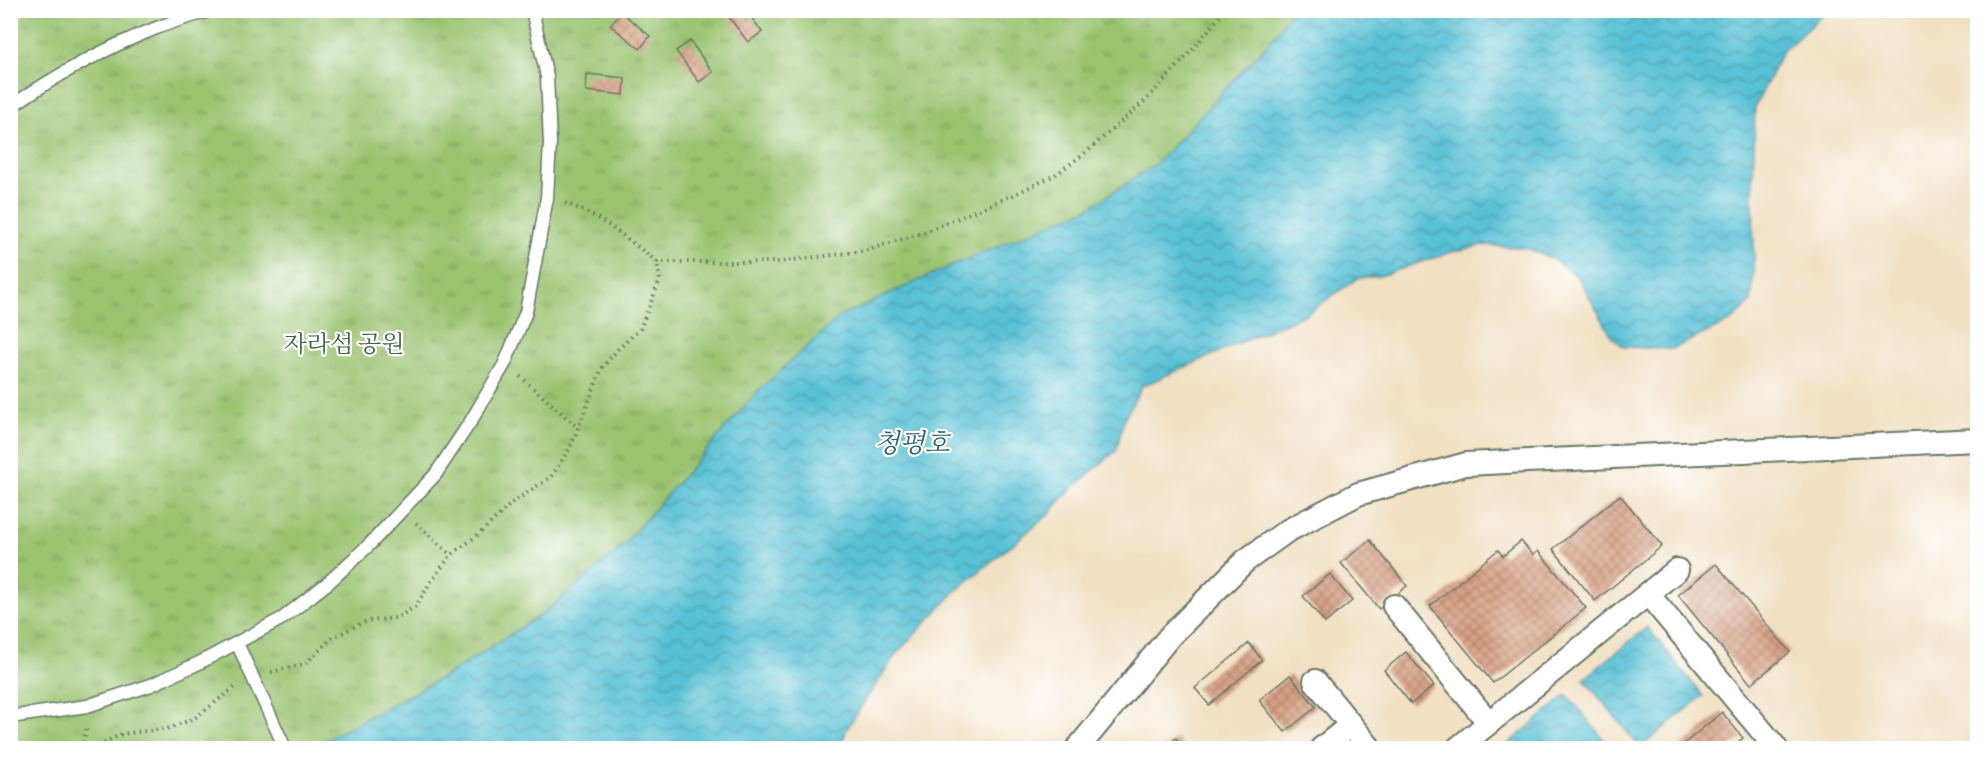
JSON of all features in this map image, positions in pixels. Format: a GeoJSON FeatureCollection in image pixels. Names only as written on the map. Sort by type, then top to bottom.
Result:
{"type":"FeatureCollection","features":[{"type":"Feature","properties":{"kind":"street"},"geometry":{"type":"LineString","coordinates":[[1078,748],[1170,636],[1245,561],[1287,531],[1358,494],[1466,464],[1977,440]]}},
{"type":"Feature","properties":{"kind":"street"},"geometry":{"type":"LineString","coordinates":[[1465,746],[1489,723],[1677,570]]}},
{"type":"Feature","properties":{"kind":"street"},"geometry":{"type":"LineString","coordinates":[[1648,594],[1776,748]]}},
{"type":"Feature","properties":{"kind":"street"},"geometry":{"type":"LineString","coordinates":[[1394,606],[1489,723]]}},
{"type":"Feature","properties":{"kind":"street"},"geometry":{"type":"LineString","coordinates":[[1315,681],[1370,748]]}},
{"type":"Feature","properties":{"kind":"street"},"geometry":{"type":"LineString","coordinates":[[1322,748],[1351,725]]}},
{"type":"Feature","properties":{"kind":"lane"},"geometry":{"type":"LineString","coordinates":[[10,107],[87,59],[155,28],[212,10]]}},
{"type":"Feature","properties":{"kind":"lane"},"geometry":{"type":"LineString","coordinates":[[10,717],[52,712],[97,702],[151,685],[199,663],[283,618],[329,582],[370,544],[435,475],[471,421],[505,363],[526,312],[547,198],[550,143],[547,77],[532,10]]}},
{"type":"Feature","properties":{"kind":"lane"},"geometry":{"type":"LineString","coordinates":[[237,643],[285,748]]}},
{"type":"Feature","properties":{"kind":"path"},"geometry":{"type":"LineString","coordinates":[[547,198],[568,204],[600,218],[657,262],[777,262],[864,251],[925,232],[1055,175],[1084,154],[1145,101],[1188,55],[1225,10]]}},
{"type":"Feature","properties":{"kind":"path"},"geometry":{"type":"LineString","coordinates":[[93,748],[122,734],[170,728],[195,718],[253,679],[304,664],[333,637],[367,621],[397,618],[416,606],[451,555],[513,502],[551,477],[570,448],[602,368],[640,329],[660,280],[657,262]]}},
{"type":"Feature","properties":{"kind":"path"},"geometry":{"type":"LineString","coordinates":[[505,363],[578,428]]}},
{"type":"Feature","properties":{"kind":"path"},"geometry":{"type":"LineString","coordinates":[[402,510],[451,555]]}},
{"type":"Feature","properties":{"kind":"green space","name":"자라섬 공원"},"geometry":{"type":"Polygon","coordinates":[[[10,11],[1292,11],[1273,38],[1156,164],[1089,208],[944,269],[759,390],[617,552],[544,613],[447,675],[311,748],[11,748],[10,11]]]}},
{"type":"Feature","properties":{"kind":"water","name":"청평호"},"geometry":{"type":"Polygon","coordinates":[[[1292,11],[1827,11],[1782,52],[1755,107],[1754,270],[1751,302],[1731,321],[1672,349],[1624,347],[1612,337],[1578,277],[1551,258],[1526,248],[1483,245],[1448,253],[1380,276],[1358,278],[1306,314],[1142,386],[1124,420],[1116,451],[1072,488],[1048,515],[958,589],[896,654],[846,730],[841,748],[311,748],[447,675],[544,613],[617,552],[759,390],[841,316],[944,269],[1089,208],[1156,164],[1273,38],[1292,11]]]}},
{"type":"Feature","properties":{"kind":"water"},"geometry":{"type":"Polygon","coordinates":[[[1647,627],[1703,696],[1640,748],[1584,679],[1647,627]]]}},
{"type":"Feature","properties":{"kind":"water"},"geometry":{"type":"Polygon","coordinates":[[[1567,695],[1611,748],[1504,747],[1567,695]]]}},
{"type":"Feature","properties":{"kind":"building"},"geometry":{"type":"Polygon","coordinates":[[[727,10],[746,10],[762,32],[748,42],[725,12],[727,10]]]}},
{"type":"Feature","properties":{"kind":"building"},"geometry":{"type":"Polygon","coordinates":[[[927,10],[947,10],[935,20],[927,10]]]}},
{"type":"Feature","properties":{"kind":"building"},"geometry":{"type":"Polygon","coordinates":[[[621,12],[650,36],[640,49],[610,25],[621,12]]]}},
{"type":"Feature","properties":{"kind":"building"},"geometry":{"type":"Polygon","coordinates":[[[690,41],[713,72],[699,82],[676,51],[690,41]]]}},
{"type":"Feature","properties":{"kind":"building"},"geometry":{"type":"Polygon","coordinates":[[[587,74],[625,78],[624,95],[586,91],[587,74]]]}},
{"type":"Feature","properties":{"kind":"building"},"geometry":{"type":"Polygon","coordinates":[[[1620,495],[1662,546],[1595,601],[1553,549],[1620,495]]]}},
{"type":"Feature","properties":{"kind":"building"},"geometry":{"type":"Polygon","coordinates":[[[1370,540],[1407,586],[1379,609],[1341,563],[1370,540]]]}},
{"type":"Feature","properties":{"kind":"building"},"geometry":{"type":"Polygon","coordinates":[[[1521,541],[1533,555],[1538,551],[1586,608],[1493,683],[1430,606],[1498,550],[1503,556],[1521,541]]]}},
{"type":"Feature","properties":{"kind":"building"},"geometry":{"type":"Polygon","coordinates":[[[1716,564],[1790,652],[1751,684],[1678,595],[1716,564]]]}},
{"type":"Feature","properties":{"kind":"building"},"geometry":{"type":"Polygon","coordinates":[[[1330,574],[1352,601],[1325,623],[1303,596],[1330,574]]]}},
{"type":"Feature","properties":{"kind":"building"},"geometry":{"type":"Polygon","coordinates":[[[1249,643],[1262,660],[1209,705],[1195,688],[1249,643]]]}},
{"type":"Feature","properties":{"kind":"building"},"geometry":{"type":"Polygon","coordinates":[[[1406,652],[1434,686],[1411,704],[1384,670],[1406,652]]]}},
{"type":"Feature","properties":{"kind":"building"},"geometry":{"type":"Polygon","coordinates":[[[1290,675],[1316,707],[1285,732],[1259,700],[1290,675]]]}},
{"type":"Feature","properties":{"kind":"building"},"geometry":{"type":"Polygon","coordinates":[[[1722,712],[1743,738],[1730,748],[1679,748],[1722,712]]]}},
{"type":"Feature","properties":{"kind":"building"},"geometry":{"type":"Polygon","coordinates":[[[1176,738],[1185,748],[1164,748],[1176,738]]]}}]}
